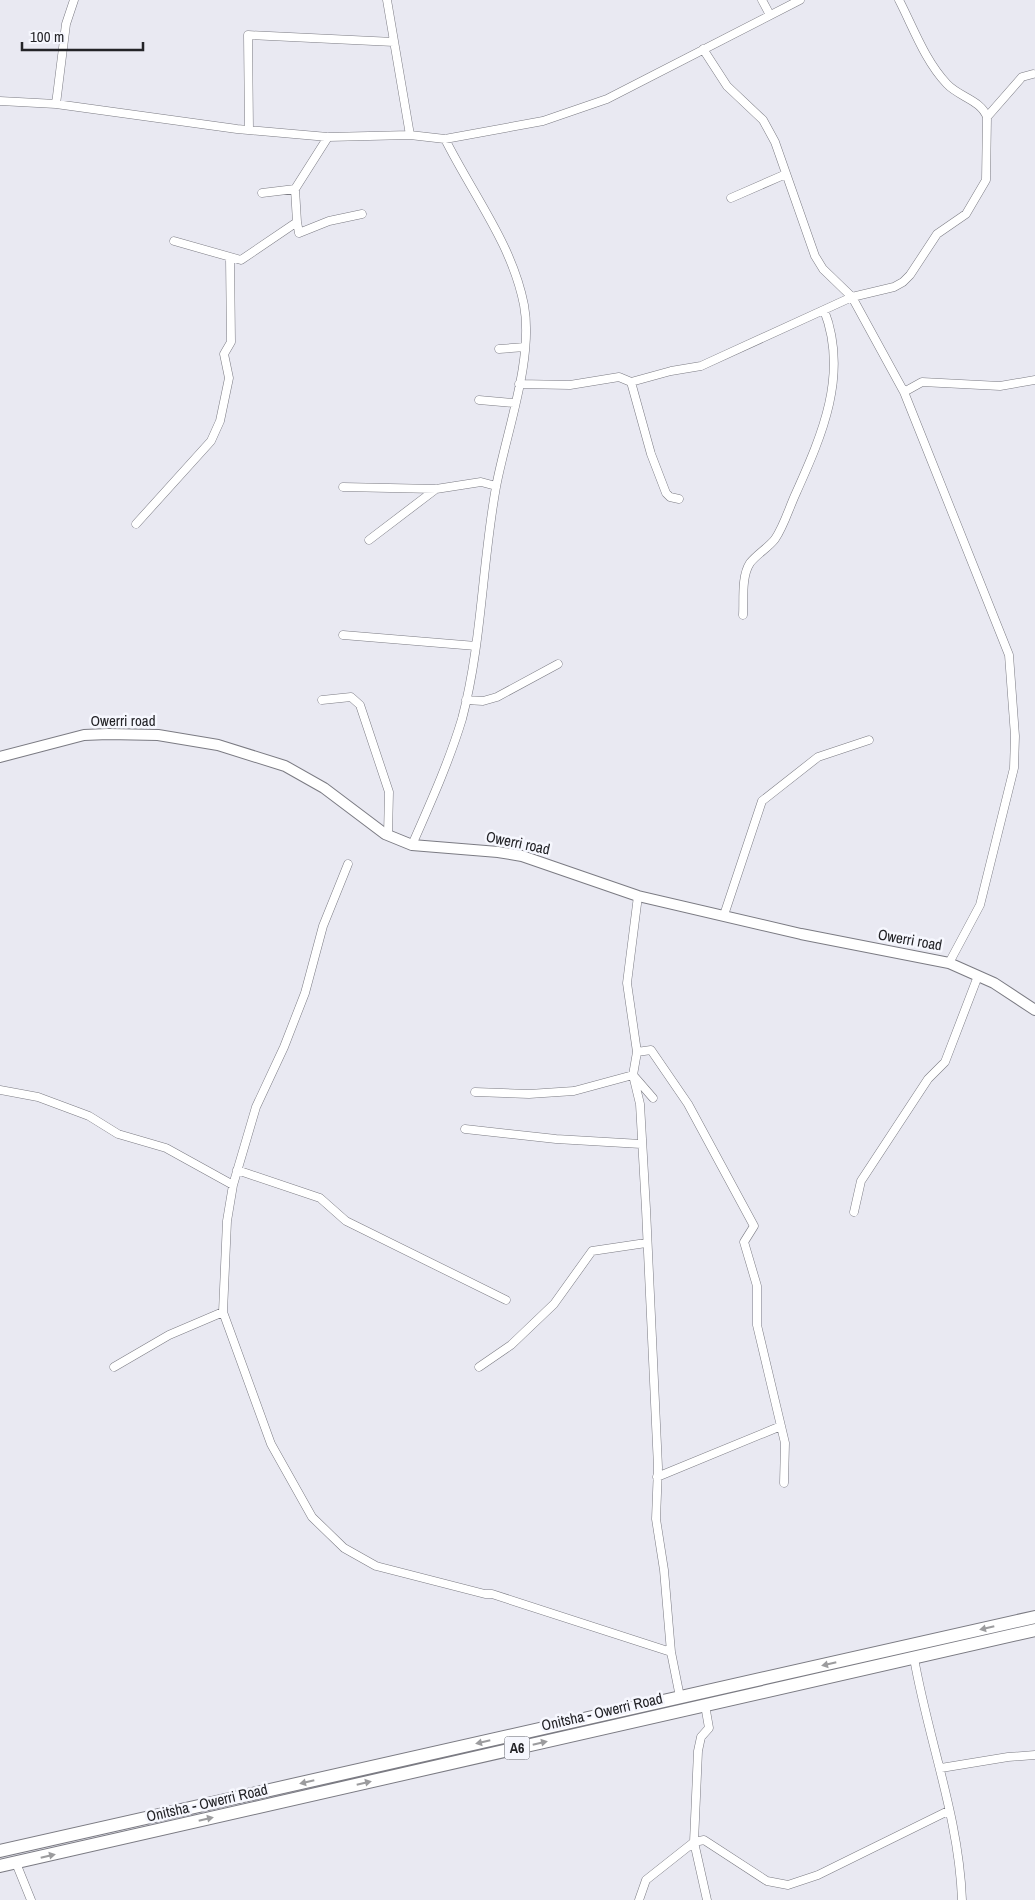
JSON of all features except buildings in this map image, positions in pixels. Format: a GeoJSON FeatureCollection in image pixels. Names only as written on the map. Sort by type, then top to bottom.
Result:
{"type":"FeatureCollection","features":[{"type":"Feature","properties":{"kind":"highway","name":"Onitsha - Owerri Road"},"geometry":{"type":"LineString","coordinates":[[0,1851],[1035,1617]]}},
{"type":"Feature","properties":{"kind":"highway","name":"Onitsha - Owerri Road"},"geometry":{"type":"LineString","coordinates":[[0,1866],[1035,1630]]}},
{"type":"Feature","properties":{"kind":"main road","name":"Owerri road"},"geometry":{"type":"LineString","coordinates":[[0,757],[84,735],[158,735],[218,744],[285,766],[306,777],[388,835],[412,845],[498,852],[522,856],[638,896],[801,934],[950,963],[1010,992],[1035,1010]]}},
{"type":"Feature","properties":{"kind":"street"},"geometry":{"type":"LineString","coordinates":[[56,104],[66,24],[74,0]]}},
{"type":"Feature","properties":{"kind":"street"},"geometry":{"type":"LineString","coordinates":[[387,0],[410,135]]}},
{"type":"Feature","properties":{"kind":"street"},"geometry":{"type":"LineString","coordinates":[[762,0],[770,15]]}},
{"type":"Feature","properties":{"kind":"street"},"geometry":{"type":"LineString","coordinates":[[0,101],[56,104],[248,130],[328,137],[410,135],[445,140],[564,116],[637,85],[800,0]]}},
{"type":"Feature","properties":{"kind":"street"},"geometry":{"type":"LineString","coordinates":[[519,384],[570,385],[619,377],[631,382],[671,371],[701,366],[852,297],[894,287],[910,275],[936,234],[966,214],[986,180],[988,117],[984,109],[957,92],[942,78],[898,0]]}},
{"type":"Feature","properties":{"kind":"street"},"geometry":{"type":"LineString","coordinates":[[248,130],[248,35],[394,42]]}},
{"type":"Feature","properties":{"kind":"street"},"geometry":{"type":"LineString","coordinates":[[703,49],[727,86],[763,120],[775,142],[815,256],[823,270],[852,297],[904,392],[982,582],[1009,655],[1015,736],[1014,768],[980,905],[950,963]]}},
{"type":"Feature","properties":{"kind":"street"},"geometry":{"type":"LineString","coordinates":[[988,117],[1022,77],[1033,74]]}},
{"type":"Feature","properties":{"kind":"street"},"geometry":{"type":"LineString","coordinates":[[328,137],[295,189],[296,222],[299,233],[329,221],[362,214]]}},
{"type":"Feature","properties":{"kind":"street"},"geometry":{"type":"LineString","coordinates":[[412,845],[440,782],[466,700],[476,646],[496,486],[519,384],[525,347],[524,308],[515,268],[445,140]]}},
{"type":"Feature","properties":{"kind":"street"},"geometry":{"type":"LineString","coordinates":[[730,198],[786,174]]}},
{"type":"Feature","properties":{"kind":"street"},"geometry":{"type":"LineString","coordinates":[[262,193],[295,189]]}},
{"type":"Feature","properties":{"kind":"street"},"geometry":{"type":"LineString","coordinates":[[174,241],[241,260],[296,222]]}},
{"type":"Feature","properties":{"kind":"street"},"geometry":{"type":"LineString","coordinates":[[136,524],[211,441],[220,421],[229,378],[224,354],[231,342],[230,258]]}},
{"type":"Feature","properties":{"kind":"street"},"geometry":{"type":"LineString","coordinates":[[743,615],[745,576],[750,563],[776,538],[805,472],[831,403],[833,384],[831,328],[824,310]]}},
{"type":"Feature","properties":{"kind":"street"},"geometry":{"type":"LineString","coordinates":[[499,349],[525,347]]}},
{"type":"Feature","properties":{"kind":"street"},"geometry":{"type":"LineString","coordinates":[[904,392],[922,382],[1000,386],[1035,380]]}},
{"type":"Feature","properties":{"kind":"street"},"geometry":{"type":"LineString","coordinates":[[631,382],[651,454],[666,492],[670,497],[680,499]]}},
{"type":"Feature","properties":{"kind":"street"},"geometry":{"type":"LineString","coordinates":[[479,400],[514,403]]}},
{"type":"Feature","properties":{"kind":"street"},"geometry":{"type":"LineString","coordinates":[[343,487],[436,489],[482,482],[496,486]]}},
{"type":"Feature","properties":{"kind":"street"},"geometry":{"type":"LineString","coordinates":[[369,540],[436,489]]}},
{"type":"Feature","properties":{"kind":"street"},"geometry":{"type":"LineString","coordinates":[[343,635],[476,646]]}},
{"type":"Feature","properties":{"kind":"street"},"geometry":{"type":"LineString","coordinates":[[466,700],[482,701],[497,697],[558,664]]}},
{"type":"Feature","properties":{"kind":"street"},"geometry":{"type":"LineString","coordinates":[[322,700],[351,697],[360,705],[389,792],[388,835]]}},
{"type":"Feature","properties":{"kind":"street"},"geometry":{"type":"LineString","coordinates":[[724,915],[762,801],[818,757],[869,740]]}},
{"type":"Feature","properties":{"kind":"street"},"geometry":{"type":"LineString","coordinates":[[348,864],[323,926],[305,993],[284,1047],[256,1107],[233,1185],[227,1221],[223,1312],[271,1444],[312,1518],[344,1548],[376,1566],[485,1594],[492,1594],[671,1652]]}},
{"type":"Feature","properties":{"kind":"street"},"geometry":{"type":"LineString","coordinates":[[638,896],[627,983],[637,1052],[633,1075],[640,1104],[657,1477],[656,1519],[664,1570],[671,1652],[680,1697]]}},
{"type":"Feature","properties":{"kind":"street"},"geometry":{"type":"LineString","coordinates":[[854,1212],[861,1181],[928,1079],[945,1062],[978,976]]}},
{"type":"Feature","properties":{"kind":"street"},"geometry":{"type":"LineString","coordinates":[[637,1052],[651,1050],[688,1104],[754,1226],[744,1242],[756,1286],[757,1325],[785,1443],[784,1483]]}},
{"type":"Feature","properties":{"kind":"street"},"geometry":{"type":"LineString","coordinates":[[475,1092],[529,1094],[574,1091],[633,1075]]}},
{"type":"Feature","properties":{"kind":"street"},"geometry":{"type":"LineString","coordinates":[[633,1075],[653,1098]]}},
{"type":"Feature","properties":{"kind":"street"},"geometry":{"type":"LineString","coordinates":[[0,1090],[38,1097],[89,1116],[118,1134],[166,1148],[233,1185]]}},
{"type":"Feature","properties":{"kind":"street"},"geometry":{"type":"LineString","coordinates":[[465,1129],[556,1139],[641,1144]]}},
{"type":"Feature","properties":{"kind":"street"},"geometry":{"type":"LineString","coordinates":[[237,1170],[320,1198],[346,1220],[506,1300]]}},
{"type":"Feature","properties":{"kind":"street"},"geometry":{"type":"LineString","coordinates":[[479,1367],[511,1345],[554,1304],[592,1251],[646,1243]]}},
{"type":"Feature","properties":{"kind":"street"},"geometry":{"type":"LineString","coordinates":[[114,1367],[169,1334],[223,1312]]}},
{"type":"Feature","properties":{"kind":"street"},"geometry":{"type":"LineString","coordinates":[[657,1477],[781,1426]]}},
{"type":"Feature","properties":{"kind":"street"},"geometry":{"type":"LineString","coordinates":[[914,1658],[919,1690],[941,1768],[960,1864],[962,1900]]}},
{"type":"Feature","properties":{"kind":"street"},"geometry":{"type":"LineString","coordinates":[[705,1706],[709,1728],[701,1737],[698,1751],[694,1842],[707,1900]]}},
{"type":"Feature","properties":{"kind":"street"},"geometry":{"type":"LineString","coordinates":[[941,1768],[1008,1757],[1035,1755]]}},
{"type":"Feature","properties":{"kind":"street"},"geometry":{"type":"LineString","coordinates":[[639,1900],[646,1880],[694,1842],[704,1840],[767,1881],[788,1885],[818,1875],[948,1811]]}},
{"type":"Feature","properties":{"kind":"street"},"geometry":{"type":"LineString","coordinates":[[16,1863],[31,1900]]}}]}
